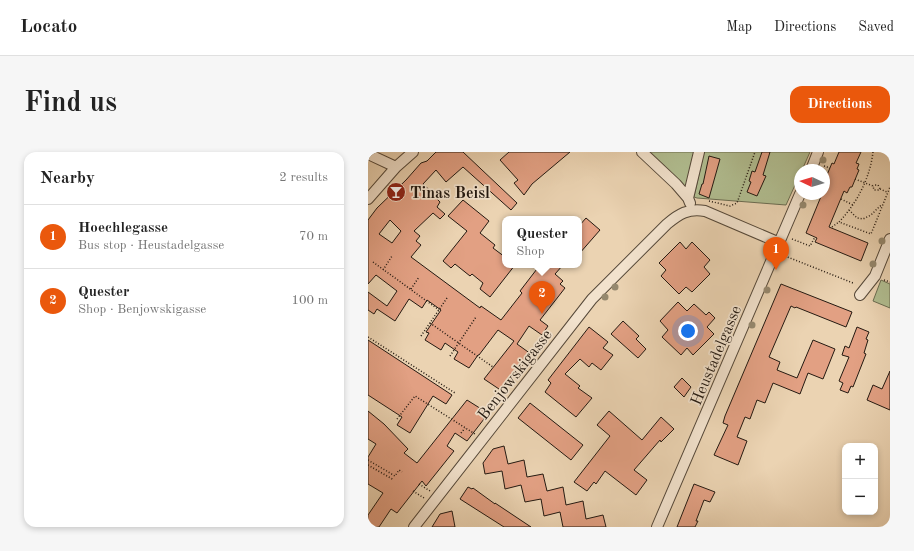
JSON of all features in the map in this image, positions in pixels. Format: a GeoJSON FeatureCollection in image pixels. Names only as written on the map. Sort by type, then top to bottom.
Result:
{"type":"FeatureCollection","features":[{"type":"Feature","properties":{"kind":"street"},"geometry":{"type":"LineString","coordinates":[[368,199],[396,167],[413,152]]}},
{"type":"Feature","properties":{"kind":"street"},"geometry":{"type":"LineString","coordinates":[[642,152],[676,184],[688,198],[692,210],[705,211],[780,243]]}},
{"type":"Feature","properties":{"kind":"street"},"geometry":{"type":"LineString","coordinates":[[688,198],[699,152]]}},
{"type":"Feature","properties":{"kind":"street"},"geometry":{"type":"LineString","coordinates":[[813,164],[818,152]]}},
{"type":"Feature","properties":{"kind":"street"},"geometry":{"type":"LineString","coordinates":[[368,154],[396,167]]}},
{"type":"Feature","properties":{"kind":"street","name":"Heustadelgasse"},"geometry":{"type":"LineString","coordinates":[[657,527],[798,200]]}},
{"type":"Feature","properties":{"kind":"street","name":"Benjowskigasse"},"geometry":{"type":"LineString","coordinates":[[414,527],[592,299],[667,224],[679,214],[692,210]]}},
{"type":"Feature","properties":{"kind":"street"},"geometry":{"type":"LineString","coordinates":[[860,295],[874,276],[890,239]]}},
{"type":"Feature","properties":{"kind":"path"},"geometry":{"type":"LineString","coordinates":[[709,201],[730,206],[737,203],[755,152]]}},
{"type":"Feature","properties":{"kind":"path"},"geometry":{"type":"LineString","coordinates":[[832,227],[839,222],[853,205],[869,174],[873,152]]}},
{"type":"Feature","properties":{"kind":"path"},"geometry":{"type":"LineString","coordinates":[[855,179],[873,186],[878,185],[880,189],[888,192]]}},
{"type":"Feature","properties":{"kind":"path"},"geometry":{"type":"LineString","coordinates":[[873,186],[874,190],[880,189]]}},
{"type":"Feature","properties":{"kind":"path"},"geometry":{"type":"LineString","coordinates":[[839,222],[871,234],[890,187]]}},
{"type":"Feature","properties":{"kind":"path"},"geometry":{"type":"LineString","coordinates":[[841,199],[853,205]]}},
{"type":"Feature","properties":{"kind":"path"},"geometry":{"type":"LineString","coordinates":[[849,211],[857,218],[863,220],[882,206]]}},
{"type":"Feature","properties":{"kind":"path"},"geometry":{"type":"LineString","coordinates":[[792,239],[810,246],[815,237]]}},
{"type":"Feature","properties":{"kind":"path"},"geometry":{"type":"LineString","coordinates":[[383,270],[392,256]]}},
{"type":"Feature","properties":{"kind":"path"},"geometry":{"type":"LineString","coordinates":[[785,256],[853,283]]}},
{"type":"Feature","properties":{"kind":"path"},"geometry":{"type":"LineString","coordinates":[[373,262],[439,310]]}},
{"type":"Feature","properties":{"kind":"path"},"geometry":{"type":"LineString","coordinates":[[410,289],[419,277]]}},
{"type":"Feature","properties":{"kind":"path"},"geometry":{"type":"LineString","coordinates":[[421,336],[447,298]]}},
{"type":"Feature","properties":{"kind":"path"},"geometry":{"type":"LineString","coordinates":[[450,356],[476,317]]}},
{"type":"Feature","properties":{"kind":"path"},"geometry":{"type":"LineString","coordinates":[[430,323],[494,367]]}},
{"type":"Feature","properties":{"kind":"path"},"geometry":{"type":"LineString","coordinates":[[368,337],[454,393]]}},
{"type":"Feature","properties":{"kind":"path"},"geometry":{"type":"LineString","coordinates":[[397,419],[415,396],[477,436]]}},
{"type":"Feature","properties":{"kind":"path"},"geometry":{"type":"LineString","coordinates":[[461,433],[465,428]]}},
{"type":"Feature","properties":{"kind":"path"},"geometry":{"type":"LineString","coordinates":[[368,460],[395,476],[400,470],[402,472]]}},
{"type":"Feature","properties":{"kind":"path"},"geometry":{"type":"LineString","coordinates":[[368,465],[394,480]]}},
{"type":"Feature","properties":{"kind":"path"},"geometry":{"type":"LineString","coordinates":[[419,484],[432,492]]}},
{"type":"Feature","properties":{"kind":"path"},"geometry":{"type":"LineString","coordinates":[[414,491],[426,500]]}},
{"type":"Feature","properties":{"kind":"green space"},"geometry":{"type":"Polygon","coordinates":[[[646,152],[695,152],[687,185],[682,186],[646,152]]]}},
{"type":"Feature","properties":{"kind":"green space"},"geometry":{"type":"Polygon","coordinates":[[[704,152],[810,152],[805,164],[794,164],[794,187],[786,205],[694,197],[704,152]]]}},
{"type":"Feature","properties":{"kind":"green space"},"geometry":{"type":"Polygon","coordinates":[[[881,280],[890,284],[890,308],[873,301],[881,280]]]}},
{"type":"Feature","properties":{"kind":"building"},"geometry":{"type":"Polygon","coordinates":[[[436,152],[463,152],[517,203],[511,210],[463,167],[446,182],[436,170],[423,184],[438,198],[437,199],[440,202],[437,207],[445,214],[440,219],[433,213],[414,231],[420,236],[416,241],[421,245],[411,257],[480,308],[481,306],[501,320],[522,293],[520,291],[538,268],[560,268],[555,274],[563,281],[560,284],[565,288],[540,320],[548,326],[542,335],[529,326],[517,344],[531,354],[502,391],[484,379],[514,341],[498,330],[469,368],[454,359],[458,352],[445,343],[441,350],[425,340],[429,333],[426,332],[441,310],[427,300],[422,308],[409,299],[395,321],[377,309],[374,314],[368,310],[368,292],[387,306],[397,291],[376,275],[368,284],[368,220],[377,208],[421,163],[427,161],[436,152]],[[390,220],[379,234],[392,243],[401,231],[390,220]]]}},
{"type":"Feature","properties":{"kind":"building"},"geometry":{"type":"Polygon","coordinates":[[[509,152],[570,152],[532,184],[524,195],[514,183],[518,180],[500,160],[509,152]]]}},
{"type":"Feature","properties":{"kind":"building"},"geometry":{"type":"Polygon","coordinates":[[[762,152],[770,152],[763,175],[766,176],[757,196],[747,192],[751,182],[749,181],[752,171],[755,172],[762,152]]]}},
{"type":"Feature","properties":{"kind":"building"},"geometry":{"type":"Polygon","coordinates":[[[839,152],[861,152],[856,163],[859,164],[857,169],[859,170],[852,187],[850,187],[847,193],[844,191],[829,227],[868,243],[861,261],[815,242],[817,238],[806,233],[820,200],[830,200],[830,168],[832,163],[834,164],[839,152]]]}},
{"type":"Feature","properties":{"kind":"building"},"geometry":{"type":"Polygon","coordinates":[[[709,156],[720,159],[709,198],[699,194],[703,184],[709,156]]]}},
{"type":"Feature","properties":{"kind":"building"},"geometry":{"type":"Polygon","coordinates":[[[463,200],[489,221],[480,233],[495,245],[493,248],[502,255],[502,268],[513,268],[490,297],[480,289],[483,283],[472,274],[470,276],[455,264],[451,268],[443,261],[467,231],[448,216],[463,200]]]}},
{"type":"Feature","properties":{"kind":"building"},"geometry":{"type":"Polygon","coordinates":[[[586,218],[600,230],[582,251],[582,223],[586,218]]]}},
{"type":"Feature","properties":{"kind":"building"},"geometry":{"type":"Polygon","coordinates":[[[680,242],[686,249],[692,242],[710,260],[704,267],[710,274],[692,292],[686,287],[679,294],[661,276],[666,270],[659,263],[680,242]]]}},
{"type":"Feature","properties":{"kind":"building"},"geometry":{"type":"Polygon","coordinates":[[[781,284],[852,312],[846,327],[791,306],[769,357],[780,362],[777,370],[797,378],[813,340],[835,349],[823,379],[808,373],[800,394],[773,383],[765,403],[757,400],[750,419],[745,417],[737,437],[747,441],[738,465],[714,455],[728,425],[723,423],[725,416],[781,284]]]}},
{"type":"Feature","properties":{"kind":"building"},"geometry":{"type":"Polygon","coordinates":[[[678,302],[687,311],[694,304],[706,315],[709,312],[715,318],[707,327],[714,334],[693,355],[687,348],[681,355],[662,337],[668,330],[660,321],[678,302]]]}},
{"type":"Feature","properties":{"kind":"building"},"geometry":{"type":"Polygon","coordinates":[[[623,321],[639,336],[636,339],[646,349],[638,358],[611,334],[623,321]]]}},
{"type":"Feature","properties":{"kind":"building"},"geometry":{"type":"Polygon","coordinates":[[[589,327],[608,342],[603,348],[613,355],[601,370],[592,363],[589,367],[580,359],[565,374],[580,386],[578,388],[592,398],[576,417],[545,392],[551,383],[548,380],[589,327]]]}},
{"type":"Feature","properties":{"kind":"building"},"geometry":{"type":"Polygon","coordinates":[[[857,327],[869,332],[866,339],[868,340],[864,353],[866,354],[853,387],[851,386],[848,393],[840,390],[843,383],[839,381],[849,357],[842,355],[845,346],[849,348],[857,327]]]}},
{"type":"Feature","properties":{"kind":"building"},"geometry":{"type":"Polygon","coordinates":[[[368,340],[452,395],[446,404],[433,396],[410,433],[397,425],[402,417],[368,395],[368,340]]]}},
{"type":"Feature","properties":{"kind":"building"},"geometry":{"type":"Polygon","coordinates":[[[890,371],[890,410],[867,400],[873,385],[882,389],[890,371]]]}},
{"type":"Feature","properties":{"kind":"building"},"geometry":{"type":"Polygon","coordinates":[[[682,378],[691,387],[684,397],[674,387],[682,378]]]}},
{"type":"Feature","properties":{"kind":"building"},"geometry":{"type":"Polygon","coordinates":[[[467,400],[486,412],[482,417],[484,419],[467,441],[455,433],[447,446],[454,451],[426,486],[422,481],[397,513],[391,509],[379,527],[368,527],[368,515],[383,493],[368,484],[368,457],[376,444],[368,439],[368,411],[384,424],[408,449],[404,453],[417,463],[467,400]]]}},
{"type":"Feature","properties":{"kind":"building"},"geometry":{"type":"Polygon","coordinates":[[[530,403],[583,445],[571,460],[518,418],[530,403]]]}},
{"type":"Feature","properties":{"kind":"building"},"geometry":{"type":"Polygon","coordinates":[[[609,411],[642,440],[661,417],[674,429],[661,442],[660,440],[634,470],[647,480],[636,495],[605,471],[596,484],[594,482],[587,491],[574,482],[610,436],[597,425],[609,411]]]}},
{"type":"Feature","properties":{"kind":"building"},"geometry":{"type":"Polygon","coordinates":[[[504,446],[508,464],[524,460],[527,477],[543,474],[547,491],[563,487],[566,505],[583,501],[586,519],[603,515],[606,527],[563,527],[560,512],[544,516],[541,499],[525,502],[521,485],[505,489],[502,471],[485,474],[483,463],[493,449],[504,446]]]}},
{"type":"Feature","properties":{"kind":"building"},"geometry":{"type":"Polygon","coordinates":[[[694,484],[715,492],[710,502],[704,500],[695,527],[677,527],[694,484]]]}},
{"type":"Feature","properties":{"kind":"building"},"geometry":{"type":"Polygon","coordinates":[[[468,487],[473,488],[531,527],[504,527],[460,499],[468,487]]]}},
{"type":"Feature","properties":{"kind":"building"},"geometry":{"type":"Polygon","coordinates":[[[452,511],[455,527],[432,527],[440,514],[452,511]]]}},
{"type":"Feature","properties":{"kind":"place","name":"Tinas Beisl"},"geometry":{"type":"Point","coordinates":[396,192]}},
{"type":"Feature","properties":{"kind":"place","name":"Hoechlegasse"},"geometry":{"type":"Point","coordinates":[776,270]}},
{"type":"Feature","properties":{"kind":"place","name":"Quester"},"geometry":{"type":"Point","coordinates":[542,314]}}]}
